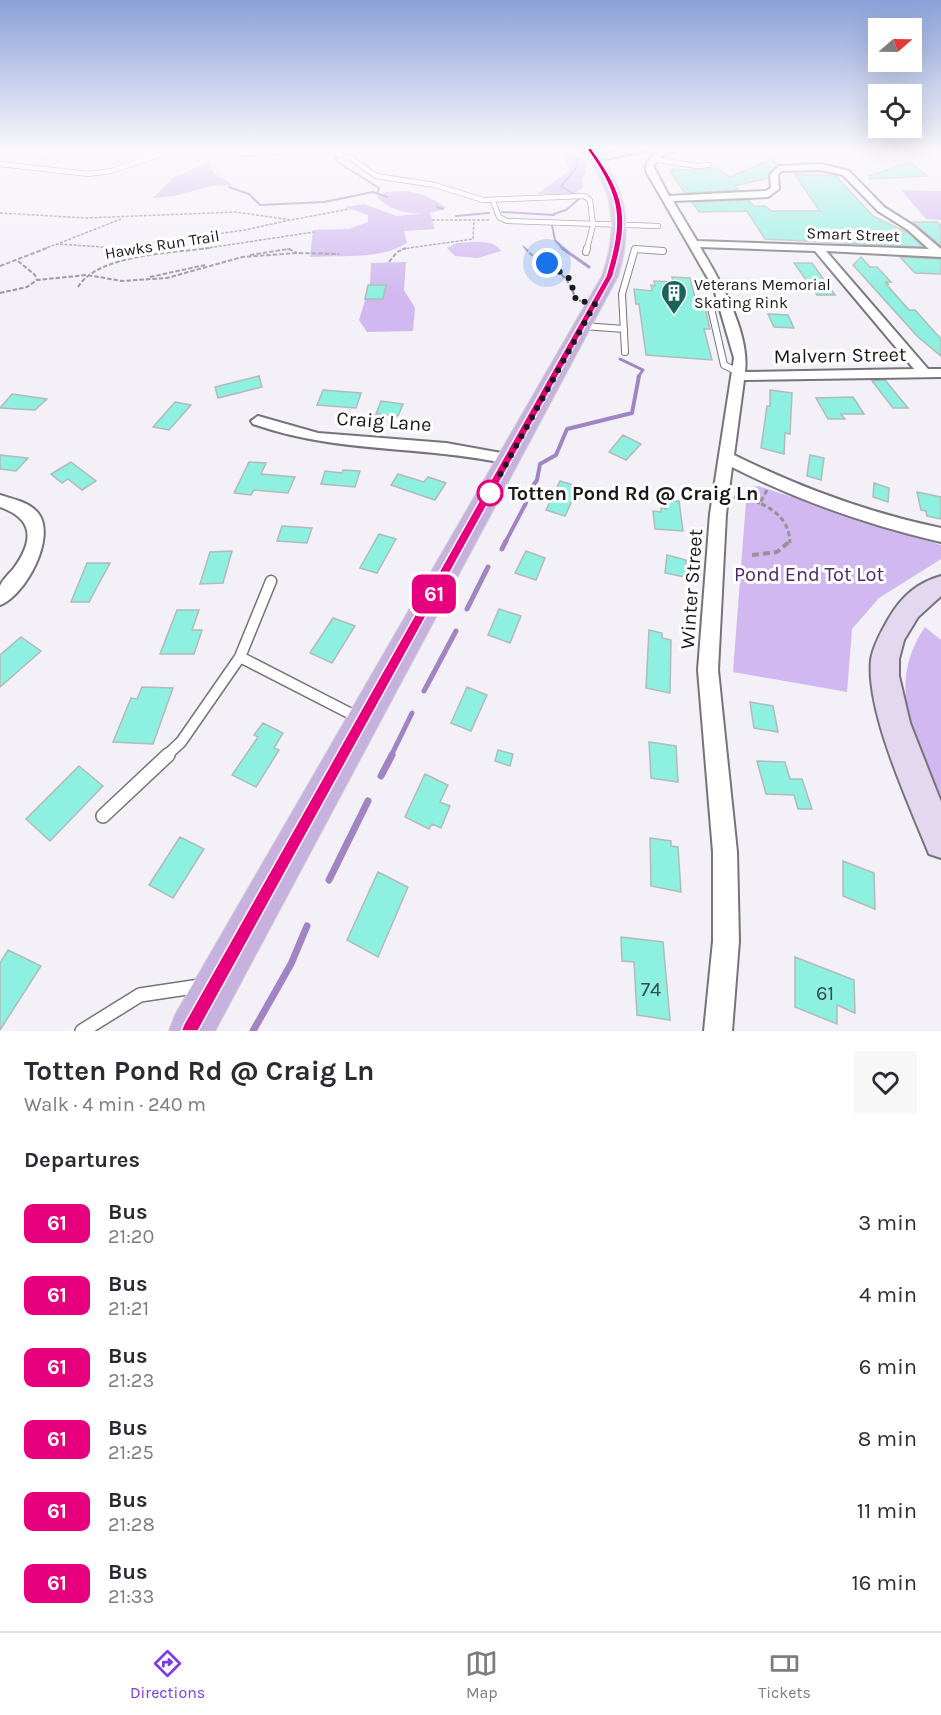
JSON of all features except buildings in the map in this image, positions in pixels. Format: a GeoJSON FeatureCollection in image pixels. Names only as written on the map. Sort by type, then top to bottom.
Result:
{"type":"FeatureCollection","features":[{"type":"Feature","properties":{"kind":"main road"},"geometry":{"type":"LineString","coordinates":[[191,1031],[589,315],[616,259],[621,224],[617,197]]}},
{"type":"Feature","properties":{"kind":"street"},"geometry":{"type":"LineString","coordinates":[[667,199],[705,197]]}},
{"type":"Feature","properties":{"kind":"street"},"geometry":{"type":"LineString","coordinates":[[870,197],[881,209],[911,228],[940,253]]}},
{"type":"Feature","properties":{"kind":"street","name":"Winter Street"},"geometry":{"type":"LineString","coordinates":[[667,199],[720,288],[739,350],[740,375],[721,494],[708,670],[725,852],[726,941],[718,1031]]}},
{"type":"Feature","properties":{"kind":"street","name":"Smart Street"},"geometry":{"type":"LineString","coordinates":[[693,244],[940,253]]}},
{"type":"Feature","properties":{"kind":"street"},"geometry":{"type":"LineString","coordinates":[[818,248],[924,373]]}},
{"type":"Feature","properties":{"kind":"street","name":"Malvern Street"},"geometry":{"type":"LineString","coordinates":[[740,375],[941,373]]}},
{"type":"Feature","properties":{"kind":"street","name":"Craig Lane"},"geometry":{"type":"LineString","coordinates":[[258,421],[283,432],[307,437],[446,446],[508,459]]}},
{"type":"Feature","properties":{"kind":"street"},"geometry":{"type":"LineString","coordinates":[[726,458],[770,480],[860,513],[941,535]]}},
{"type":"Feature","properties":{"kind":"street"},"geometry":{"type":"LineString","coordinates":[[0,501],[9,502],[34,518],[38,532],[36,549],[23,571],[0,597]]}},
{"type":"Feature","properties":{"kind":"street"},"geometry":{"type":"LineString","coordinates":[[941,586],[919,597],[907,611],[893,635],[885,659],[888,699],[941,842]]}},
{"type":"Feature","properties":{"kind":"lane"},"geometry":{"type":"LineString","coordinates":[[479,197],[493,201],[558,197]]}},
{"type":"Feature","properties":{"kind":"lane"},"geometry":{"type":"LineString","coordinates":[[583,197],[589,198],[592,223],[586,252]]}},
{"type":"Feature","properties":{"kind":"lane"},"geometry":{"type":"LineString","coordinates":[[493,201],[499,217],[505,220],[658,226]]}},
{"type":"Feature","properties":{"kind":"lane"},"geometry":{"type":"LineString","coordinates":[[625,352],[622,292],[634,249],[663,251]]}},
{"type":"Feature","properties":{"kind":"lane"},"geometry":{"type":"LineString","coordinates":[[711,308],[724,365],[740,375]]}},
{"type":"Feature","properties":{"kind":"lane"},"geometry":{"type":"LineString","coordinates":[[589,315],[624,329]]}},
{"type":"Feature","properties":{"kind":"lane"},"geometry":{"type":"LineString","coordinates":[[103,816],[180,742],[240,657],[272,581]]}},
{"type":"Feature","properties":{"kind":"lane"},"geometry":{"type":"LineString","coordinates":[[240,657],[363,720]]}},
{"type":"Feature","properties":{"kind":"lane"},"geometry":{"type":"LineString","coordinates":[[82,1031],[140,995],[218,983]]}},
{"type":"Feature","properties":{"kind":"path"},"geometry":{"type":"LineString","coordinates":[[57,244],[117,248],[245,230],[349,209]]}},
{"type":"Feature","properties":{"kind":"path"},"geometry":{"type":"LineString","coordinates":[[0,213],[126,218],[236,212],[291,220]]}},
{"type":"Feature","properties":{"kind":"path"},"geometry":{"type":"LineString","coordinates":[[0,266],[126,218]]}},
{"type":"Feature","properties":{"kind":"path"},"geometry":{"type":"LineString","coordinates":[[432,220],[496,219]]}},
{"type":"Feature","properties":{"kind":"path"},"geometry":{"type":"LineString","coordinates":[[389,262],[397,252],[405,248],[472,239],[474,220]]}},
{"type":"Feature","properties":{"kind":"path","name":"Hawks Run Trail"},"geometry":{"type":"LineString","coordinates":[[87,275],[105,264],[314,232]]}},
{"type":"Feature","properties":{"kind":"path"},"geometry":{"type":"LineString","coordinates":[[523,246],[530,256],[547,263],[570,279],[576,300],[589,315]]}},
{"type":"Feature","properties":{"kind":"path"},"geometry":{"type":"LineString","coordinates":[[0,293],[27,287],[37,280],[87,275],[122,281],[290,249],[297,253]]}},
{"type":"Feature","properties":{"kind":"path"},"geometry":{"type":"LineString","coordinates":[[242,257],[297,253],[339,254]]}},
{"type":"Feature","properties":{"kind":"path"},"geometry":{"type":"LineString","coordinates":[[18,261],[35,275],[37,280]]}},
{"type":"Feature","properties":{"kind":"path"},"geometry":{"type":"LineString","coordinates":[[148,277],[167,278],[198,270],[206,265]]}},
{"type":"Feature","properties":{"kind":"path"},"geometry":{"type":"LineString","coordinates":[[78,287],[87,275]]}},
{"type":"Feature","properties":{"kind":"path"},"geometry":{"type":"LineString","coordinates":[[760,504],[770,480]]}},
{"type":"Feature","properties":{"kind":"path"},"geometry":{"type":"LineString","coordinates":[[721,494],[760,504],[785,518],[791,531],[790,543],[781,552],[768,556],[752,555]]}},
{"type":"Feature","properties":{"kind":"green space"},"geometry":{"type":"Polygon","coordinates":[[[377,197],[428,197],[446,207],[420,214],[400,211],[383,203],[377,197]]]}},
{"type":"Feature","properties":{"kind":"green space"},"geometry":{"type":"Polygon","coordinates":[[[907,197],[941,197],[941,220],[926,219],[907,197]]]}},
{"type":"Feature","properties":{"kind":"green space"},"geometry":{"type":"Polygon","coordinates":[[[364,204],[397,216],[430,213],[435,229],[404,231],[407,243],[385,252],[360,256],[310,257],[313,230],[349,229],[368,222],[368,215],[345,207],[364,204]]]}},
{"type":"Feature","properties":{"kind":"green space"},"geometry":{"type":"Polygon","coordinates":[[[487,242],[501,251],[478,258],[455,256],[447,248],[457,243],[487,242]]]}},
{"type":"Feature","properties":{"kind":"green space"},"geometry":{"type":"Polygon","coordinates":[[[406,262],[404,290],[415,308],[413,331],[367,332],[359,320],[370,284],[371,263],[406,262]]]}},
{"type":"Feature","properties":{"kind":"green space","name":"Pond End Tot Lot"},"geometry":{"type":"Polygon","coordinates":[[[758,486],[941,545],[941,559],[879,598],[852,629],[847,692],[733,672],[747,488],[758,486]]]}},
{"type":"Feature","properties":{"kind":"green space"},"geometry":{"type":"Polygon","coordinates":[[[925,627],[941,640],[941,796],[914,733],[905,692],[907,671],[913,649],[925,627]]]}},
{"type":"Feature","properties":{"kind":"waterway"},"geometry":{"type":"LineString","coordinates":[[252,197],[260,205],[324,202],[348,197]]}},
{"type":"Feature","properties":{"kind":"waterway"},"geometry":{"type":"LineString","coordinates":[[554,214],[566,210],[579,199]]}},
{"type":"Feature","properties":{"kind":"waterway"},"geometry":{"type":"LineString","coordinates":[[437,207],[443,209]]}},
{"type":"Feature","properties":{"kind":"waterway"},"geometry":{"type":"LineString","coordinates":[[502,212],[554,215]]}},
{"type":"Feature","properties":{"kind":"waterway"},"geometry":{"type":"LineString","coordinates":[[456,216],[489,213]]}},
{"type":"Feature","properties":{"kind":"waterway"},"geometry":{"type":"LineString","coordinates":[[552,225],[555,240],[562,248]]}},
{"type":"Feature","properties":{"kind":"waterway"},"geometry":{"type":"LineString","coordinates":[[562,248],[589,267]]}},
{"type":"Feature","properties":{"kind":"waterway"},"geometry":{"type":"LineString","coordinates":[[620,359],[643,370],[638,377]]}},
{"type":"Feature","properties":{"kind":"waterway"},"geometry":{"type":"LineString","coordinates":[[530,490],[537,480],[540,464],[556,455],[567,429],[632,413],[639,376]]}},
{"type":"Feature","properties":{"kind":"waterway"},"geometry":{"type":"LineString","coordinates":[[505,543],[526,503]]}},
{"type":"Feature","properties":{"kind":"waterway"},"geometry":{"type":"LineString","coordinates":[[502,549],[505,543]]}},
{"type":"Feature","properties":{"kind":"waterway"},"geometry":{"type":"LineString","coordinates":[[467,609],[488,567]]}},
{"type":"Feature","properties":{"kind":"waterway"},"geometry":{"type":"LineString","coordinates":[[424,691],[456,631]]}},
{"type":"Feature","properties":{"kind":"waterway"},"geometry":{"type":"LineString","coordinates":[[391,756],[412,713]]}},
{"type":"Feature","properties":{"kind":"waterway"},"geometry":{"type":"LineString","coordinates":[[381,776],[392,755]]}},
{"type":"Feature","properties":{"kind":"waterway"},"geometry":{"type":"LineString","coordinates":[[329,880],[368,801]]}},
{"type":"Feature","properties":{"kind":"waterway"},"geometry":{"type":"LineString","coordinates":[[253,1031],[291,964],[307,926]]}},
{"type":"Feature","properties":{"kind":"bus line","name":"61"},"geometry":{"type":"LineString","coordinates":[[191,1031],[610,276],[620,242],[620,204],[618,197]]}},
{"type":"Feature","properties":{"kind":"place","name":"Veterans Memorial Skating Rink"},"geometry":{"type":"Point","coordinates":[674,316]}},
{"type":"Feature","properties":{"kind":"place","name":"Totten Pond Rd @ Craig Ln"},"geometry":{"type":"Point","coordinates":[490,493]}},
{"type":"Feature","properties":{"kind":"route"},"geometry":{"type":"LineString","coordinates":[[490,493],[595,304],[576,300],[570,279],[547,263]]}}]}
